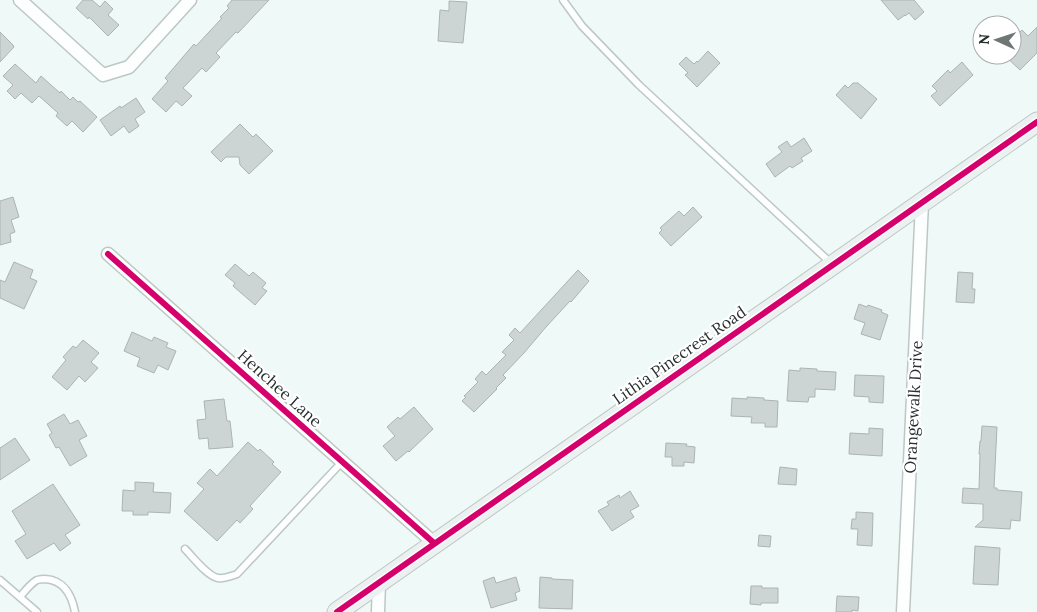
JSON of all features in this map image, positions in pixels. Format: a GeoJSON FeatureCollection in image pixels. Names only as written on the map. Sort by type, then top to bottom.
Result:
{"type":"FeatureCollection","features":[{"type":"Feature","properties":{"kind":"main road","name":"Lithia Pinecrest Road"},"geometry":{"type":"LineString","coordinates":[[336,612],[1037,122]]}},
{"type":"Feature","properties":{"kind":"street"},"geometry":{"type":"LineString","coordinates":[[20,0],[103,75],[128,67],[190,0]]}},
{"type":"Feature","properties":{"kind":"street","name":"Orangewalk Drive"},"geometry":{"type":"LineString","coordinates":[[903,612],[922,202]]}},
{"type":"Feature","properties":{"kind":"street","name":"Henchee Lane"},"geometry":{"type":"LineString","coordinates":[[108,254],[434,543]]}},
{"type":"Feature","properties":{"kind":"street"},"geometry":{"type":"LineString","coordinates":[[378,612],[379,582]]}},
{"type":"Feature","properties":{"kind":"lane"},"geometry":{"type":"LineString","coordinates":[[563,0],[582,26],[639,84],[833,265]]}},
{"type":"Feature","properties":{"kind":"lane"},"geometry":{"type":"LineString","coordinates":[[185,549],[210,575],[218,579],[237,574],[342,462]]}},
{"type":"Feature","properties":{"kind":"lane"},"geometry":{"type":"LineString","coordinates":[[20,597],[30,585],[39,579],[53,580],[66,589],[75,612]]}},
{"type":"Feature","properties":{"kind":"lane"},"geometry":{"type":"LineString","coordinates":[[0,580],[37,612]]}},
{"type":"Feature","properties":{"kind":"building"},"geometry":{"type":"Polygon","coordinates":[[[83,0],[92,0],[100,7],[105,1],[113,9],[108,15],[119,25],[108,36],[89,17],[88,19],[76,8],[83,0]]]}},
{"type":"Feature","properties":{"kind":"building"},"geometry":{"type":"Polygon","coordinates":[[[232,0],[269,0],[216,53],[220,57],[206,72],[202,68],[183,88],[192,96],[182,106],[176,101],[166,112],[152,99],[168,81],[165,78],[194,44],[196,46],[222,18],[220,17],[229,8],[227,6],[232,0]]]}},
{"type":"Feature","properties":{"kind":"building"},"geometry":{"type":"Polygon","coordinates":[[[881,0],[914,0],[924,12],[915,20],[909,13],[898,20],[881,0]]]}},
{"type":"Feature","properties":{"kind":"building"},"geometry":{"type":"Polygon","coordinates":[[[449,1],[467,2],[463,43],[438,41],[440,10],[449,11],[449,1]]]}},
{"type":"Feature","properties":{"kind":"building"},"geometry":{"type":"Polygon","coordinates":[[[1037,27],[1037,53],[1020,70],[1015,65],[1022,65],[1022,30],[1028,36],[1037,27]]]}},
{"type":"Feature","properties":{"kind":"building"},"geometry":{"type":"Polygon","coordinates":[[[0,32],[14,47],[0,62],[0,32]]]}},
{"type":"Feature","properties":{"kind":"building"},"geometry":{"type":"Polygon","coordinates":[[[708,51],[720,63],[697,87],[685,75],[688,73],[679,64],[686,57],[694,64],[708,51]]]}},
{"type":"Feature","properties":{"kind":"building"},"geometry":{"type":"Polygon","coordinates":[[[962,62],[973,75],[940,106],[931,96],[937,91],[932,86],[948,70],[950,73],[962,62]]]}},
{"type":"Feature","properties":{"kind":"building"},"geometry":{"type":"Polygon","coordinates":[[[15,64],[36,83],[41,76],[70,100],[73,97],[78,102],[80,101],[97,117],[83,132],[72,121],[67,126],[56,116],[58,113],[39,96],[32,103],[21,93],[15,99],[7,91],[13,85],[3,76],[15,64]]]}},
{"type":"Feature","properties":{"kind":"building"},"geometry":{"type":"Polygon","coordinates":[[[853,83],[858,83],[877,99],[861,119],[836,95],[845,85],[848,88],[853,83]]]}},
{"type":"Feature","properties":{"kind":"building"},"geometry":{"type":"Polygon","coordinates":[[[136,98],[145,112],[135,119],[139,126],[129,133],[124,126],[111,136],[100,120],[120,106],[121,108],[136,98]]]}},
{"type":"Feature","properties":{"kind":"building"},"geometry":{"type":"Polygon","coordinates":[[[240,124],[253,137],[256,134],[273,151],[249,174],[240,165],[239,157],[226,157],[221,162],[211,152],[240,124]]]}},
{"type":"Feature","properties":{"kind":"building"},"geometry":{"type":"Polygon","coordinates":[[[804,138],[812,151],[801,158],[803,161],[792,168],[790,166],[775,177],[766,164],[782,152],[778,147],[787,141],[791,147],[804,138]]]}},
{"type":"Feature","properties":{"kind":"building"},"geometry":{"type":"Polygon","coordinates":[[[13,197],[19,217],[11,220],[15,232],[10,234],[11,242],[0,245],[0,201],[13,197]]]}},
{"type":"Feature","properties":{"kind":"building"},"geometry":{"type":"Polygon","coordinates":[[[693,207],[702,217],[671,246],[659,233],[662,230],[660,228],[679,211],[684,216],[693,207]]]}},
{"type":"Feature","properties":{"kind":"building"},"geometry":{"type":"Polygon","coordinates":[[[14,262],[33,270],[30,278],[37,281],[24,309],[0,298],[0,280],[5,282],[14,262]]]}},
{"type":"Feature","properties":{"kind":"building"},"geometry":{"type":"Polygon","coordinates":[[[235,264],[249,276],[253,272],[266,283],[262,288],[267,291],[255,305],[233,286],[235,283],[225,275],[235,264]]]}},
{"type":"Feature","properties":{"kind":"building"},"geometry":{"type":"Polygon","coordinates":[[[578,270],[589,281],[503,375],[506,378],[474,412],[462,401],[466,397],[464,396],[478,382],[475,379],[482,371],[486,375],[506,355],[502,352],[514,340],[509,335],[515,328],[520,333],[578,270]]]}},
{"type":"Feature","properties":{"kind":"building"},"geometry":{"type":"Polygon","coordinates":[[[958,272],[973,273],[972,289],[975,289],[974,303],[956,302],[958,272]]]}},
{"type":"Feature","properties":{"kind":"building"},"geometry":{"type":"Polygon","coordinates":[[[859,304],[882,310],[881,312],[888,315],[880,340],[861,334],[865,323],[854,319],[859,304]]]}},
{"type":"Feature","properties":{"kind":"building"},"geometry":{"type":"Polygon","coordinates":[[[132,332],[152,341],[154,337],[168,343],[166,347],[176,351],[168,370],[158,365],[154,373],[137,366],[140,358],[124,351],[132,332]]]}},
{"type":"Feature","properties":{"kind":"building"},"geometry":{"type":"Polygon","coordinates":[[[83,340],[99,353],[91,362],[98,368],[85,382],[79,376],[67,390],[52,377],[66,360],[63,357],[73,346],[76,348],[83,340]]]}},
{"type":"Feature","properties":{"kind":"building"},"geometry":{"type":"Polygon","coordinates":[[[800,368],[836,372],[835,390],[815,389],[815,397],[809,397],[808,402],[787,401],[789,370],[800,371],[800,368]]]}},
{"type":"Feature","properties":{"kind":"building"},"geometry":{"type":"Polygon","coordinates":[[[855,375],[884,376],[883,403],[869,402],[869,397],[854,396],[855,375]]]}},
{"type":"Feature","properties":{"kind":"building"},"geometry":{"type":"Polygon","coordinates":[[[747,397],[778,401],[777,427],[765,427],[765,423],[751,423],[752,417],[731,416],[732,398],[747,399],[747,397]]]}},
{"type":"Feature","properties":{"kind":"building"},"geometry":{"type":"Polygon","coordinates":[[[224,399],[227,421],[230,421],[233,447],[209,449],[208,438],[199,439],[197,420],[206,419],[204,401],[224,399]]]}},
{"type":"Feature","properties":{"kind":"building"},"geometry":{"type":"Polygon","coordinates":[[[414,407],[433,429],[409,452],[396,461],[383,446],[395,436],[387,427],[414,407]]]}},
{"type":"Feature","properties":{"kind":"building"},"geometry":{"type":"Polygon","coordinates":[[[64,414],[70,424],[78,420],[87,436],[79,440],[87,456],[70,466],[59,447],[56,448],[49,435],[52,433],[47,424],[64,414]]]}},
{"type":"Feature","properties":{"kind":"building"},"geometry":{"type":"Polygon","coordinates":[[[982,426],[997,427],[994,488],[997,488],[997,490],[1022,492],[1020,521],[1011,520],[1010,529],[975,527],[983,520],[983,504],[962,503],[963,488],[979,489],[979,454],[982,426]]]}},
{"type":"Feature","properties":{"kind":"building"},"geometry":{"type":"Polygon","coordinates":[[[869,428],[883,429],[882,456],[849,454],[850,433],[869,434],[869,428]]]}},
{"type":"Feature","properties":{"kind":"building"},"geometry":{"type":"Polygon","coordinates":[[[15,438],[30,460],[0,480],[0,448],[15,438]]]}},
{"type":"Feature","properties":{"kind":"building"},"geometry":{"type":"Polygon","coordinates":[[[248,442],[258,451],[260,449],[274,462],[272,464],[281,472],[250,506],[253,509],[240,523],[237,520],[217,541],[184,511],[204,489],[197,483],[210,469],[217,476],[248,442]]]}},
{"type":"Feature","properties":{"kind":"building"},"geometry":{"type":"Polygon","coordinates":[[[666,443],[687,444],[686,446],[695,447],[694,463],[684,462],[684,466],[672,466],[672,457],[665,457],[666,443]]]}},
{"type":"Feature","properties":{"kind":"building"},"geometry":{"type":"Polygon","coordinates":[[[780,467],[797,469],[796,485],[778,484],[780,467]]]}},
{"type":"Feature","properties":{"kind":"building"},"geometry":{"type":"Polygon","coordinates":[[[135,482],[154,483],[153,492],[171,493],[170,513],[148,512],[148,515],[133,515],[133,511],[122,511],[123,490],[135,491],[135,482]]]}},
{"type":"Feature","properties":{"kind":"building"},"geometry":{"type":"Polygon","coordinates":[[[53,484],[80,525],[65,535],[71,543],[60,551],[54,543],[27,559],[15,541],[26,534],[12,511],[53,484]]]}},
{"type":"Feature","properties":{"kind":"building"},"geometry":{"type":"Polygon","coordinates":[[[630,491],[639,506],[630,511],[634,517],[612,531],[598,511],[609,505],[607,502],[619,495],[620,498],[630,491]]]}},
{"type":"Feature","properties":{"kind":"building"},"geometry":{"type":"Polygon","coordinates":[[[856,512],[873,513],[872,546],[857,545],[858,529],[851,529],[852,519],[856,519],[856,512]]]}},
{"type":"Feature","properties":{"kind":"building"},"geometry":{"type":"Polygon","coordinates":[[[759,535],[771,536],[770,547],[758,546],[759,535]]]}},
{"type":"Feature","properties":{"kind":"building"},"geometry":{"type":"Polygon","coordinates":[[[975,546],[1000,548],[998,585],[973,584],[975,546]]]}},
{"type":"Feature","properties":{"kind":"building"},"geometry":{"type":"Polygon","coordinates":[[[494,577],[496,583],[516,577],[520,591],[515,593],[517,600],[491,608],[483,581],[494,577]]]}},
{"type":"Feature","properties":{"kind":"building"},"geometry":{"type":"Polygon","coordinates":[[[540,577],[573,580],[572,609],[539,608],[540,577]]]}},
{"type":"Feature","properties":{"kind":"building"},"geometry":{"type":"Polygon","coordinates":[[[751,586],[778,588],[778,603],[750,604],[751,586]]]}},
{"type":"Feature","properties":{"kind":"building"},"geometry":{"type":"Polygon","coordinates":[[[837,596],[859,597],[858,611],[836,612],[837,596]]]}},
{"type":"Feature","properties":{"kind":"cycle path"},"geometry":{"type":"LineString","coordinates":[[337,612],[1037,122]]}},
{"type":"Feature","properties":{"kind":"cycle path"},"geometry":{"type":"LineString","coordinates":[[108,254],[434,543]]}}]}
